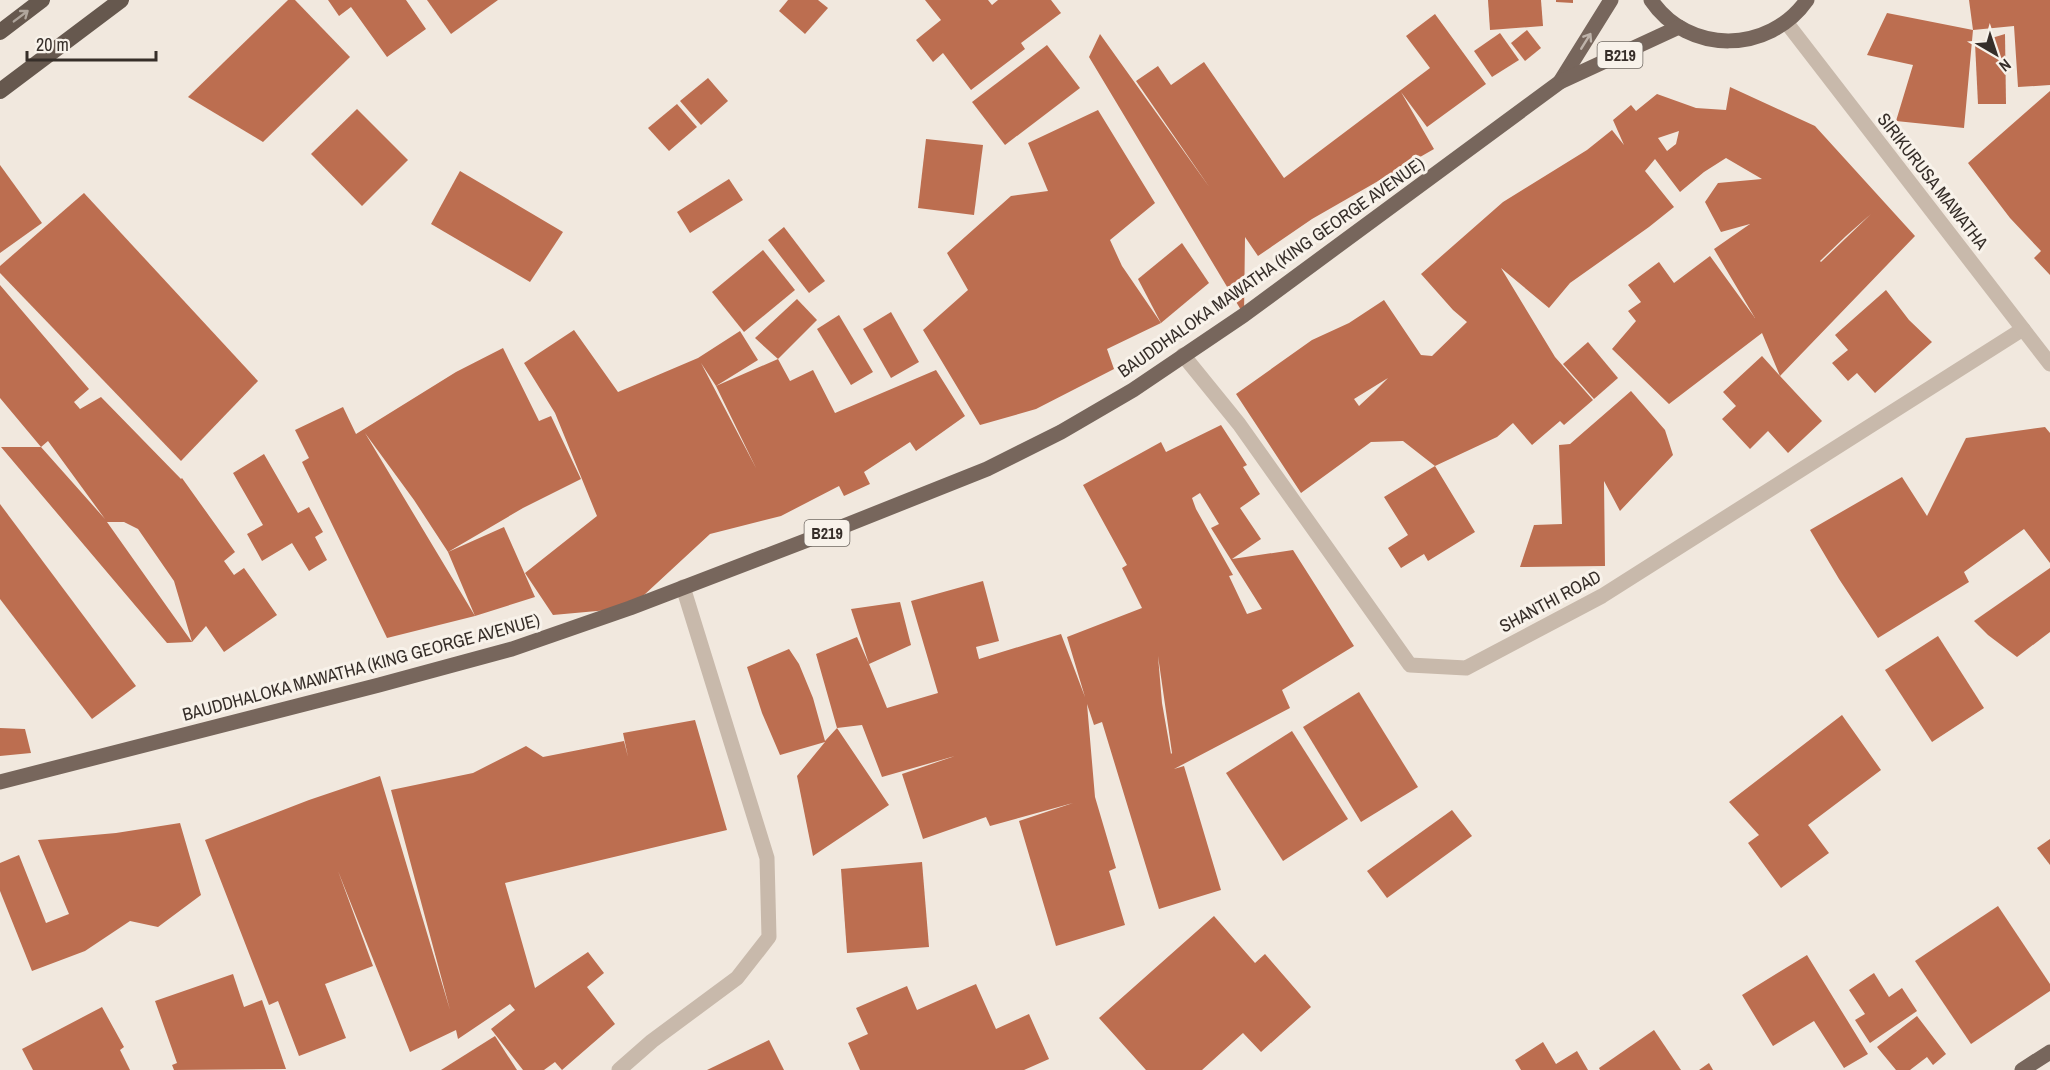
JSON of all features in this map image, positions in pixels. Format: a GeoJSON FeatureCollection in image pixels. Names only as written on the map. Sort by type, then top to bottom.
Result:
{"type":"FeatureCollection","features":[{"type":"Feature","properties":{"kind":"highway"},"geometry":{"type":"LineString","coordinates":[[0,32],[42,0]]}},
{"type":"Feature","properties":{"kind":"highway"},"geometry":{"type":"LineString","coordinates":[[0,91],[121,0]]}},
{"type":"Feature","properties":{"kind":"main road","name":"BAUDDHALOKA MAWATHA (KING GEORGE AVENUE)"},"geometry":{"type":"LineString","coordinates":[[1560,82],[1611,0]]}},
{"type":"Feature","properties":{"kind":"main road"},"geometry":{"type":"LineString","coordinates":[[1651,0],[1661,13],[1689,33],[1713,40],[1739,41],[1772,32],[1797,13],[1807,0]]}},
{"type":"Feature","properties":{"kind":"main road","name":"BAUDDHALOKA MAWATHA (KING GEORGE AVENUE)"},"geometry":{"type":"LineString","coordinates":[[0,782],[512,649],[844,526],[987,469],[1061,432],[1133,390],[1244,315],[1560,82],[1679,27]]}},
{"type":"Feature","properties":{"kind":"main road"},"geometry":{"type":"LineString","coordinates":[[2022,1070],[2050,1052]]}},
{"type":"Feature","properties":{"kind":"street","name":"SIRIKURUSA MAWATHA"},"geometry":{"type":"LineString","coordinates":[[1786,22],[2050,364]]}},
{"type":"Feature","properties":{"kind":"street","name":"SHANTHI ROAD"},"geometry":{"type":"LineString","coordinates":[[1183,355],[1239,424],[1410,665],[1466,668],[1602,596],[2023,329]]}},
{"type":"Feature","properties":{"kind":"street"},"geometry":{"type":"LineString","coordinates":[[619,1070],[652,1041],[736,978],[769,937],[767,858],[683,587]]}},
{"type":"Feature","properties":{"kind":"building"},"geometry":{"type":"Polygon","coordinates":[[[288,0],[295,0],[350,57],[263,142],[188,97],[288,0]]]}},
{"type":"Feature","properties":{"kind":"building"},"geometry":{"type":"Polygon","coordinates":[[[328,0],[406,0],[426,29],[387,57],[351,7],[339,16],[328,0]]]}},
{"type":"Feature","properties":{"kind":"building"},"geometry":{"type":"Polygon","coordinates":[[[427,0],[498,0],[451,34],[427,0]]]}},
{"type":"Feature","properties":{"kind":"building"},"geometry":{"type":"Polygon","coordinates":[[[788,0],[818,0],[828,8],[805,34],[779,11],[788,0]]]}},
{"type":"Feature","properties":{"kind":"building"},"geometry":{"type":"Polygon","coordinates":[[[925,0],[988,0],[992,5],[998,0],[1051,0],[1061,13],[1021,43],[1025,49],[971,90],[943,53],[933,62],[916,40],[941,20],[925,0]]]}},
{"type":"Feature","properties":{"kind":"building"},"geometry":{"type":"Polygon","coordinates":[[[1488,0],[1541,0],[1543,26],[1490,30],[1488,0]]]}},
{"type":"Feature","properties":{"kind":"building"},"geometry":{"type":"Polygon","coordinates":[[[1556,0],[1573,0],[1573,3],[1556,2],[1556,0]]]}},
{"type":"Feature","properties":{"kind":"building"},"geometry":{"type":"Polygon","coordinates":[[[1969,0],[2050,0],[2050,85],[2018,87],[2014,26],[1973,30],[1969,0]]]}},
{"type":"Feature","properties":{"kind":"building"},"geometry":{"type":"Polygon","coordinates":[[[1887,13],[1973,30],[1964,128],[1896,121],[1913,65],[1867,55],[1887,13]]]}},
{"type":"Feature","properties":{"kind":"building"},"geometry":{"type":"Polygon","coordinates":[[[1435,14],[1486,84],[1427,127],[1401,92],[1434,149],[1312,219],[1258,256],[1245,237],[1244,315],[1089,57],[1100,34],[1210,188],[1136,81],[1158,66],[1171,85],[1204,62],[1284,178],[1430,68],[1406,36],[1435,14]]]}},
{"type":"Feature","properties":{"kind":"building"},"geometry":{"type":"Polygon","coordinates":[[[1527,30],[1541,48],[1525,61],[1511,43],[1527,30]]]}},
{"type":"Feature","properties":{"kind":"building"},"geometry":{"type":"Polygon","coordinates":[[[1500,33],[1519,60],[1492,77],[1474,51],[1500,33]]]}},
{"type":"Feature","properties":{"kind":"building"},"geometry":{"type":"Polygon","coordinates":[[[2005,34],[2006,104],[1978,104],[1975,43],[2005,34]]]}},
{"type":"Feature","properties":{"kind":"building"},"geometry":{"type":"Polygon","coordinates":[[[1047,45],[1080,88],[1005,145],[972,102],[1047,45]]]}},
{"type":"Feature","properties":{"kind":"building"},"geometry":{"type":"Polygon","coordinates":[[[708,78],[728,101],[701,125],[680,101],[708,78]]]}},
{"type":"Feature","properties":{"kind":"building"},"geometry":{"type":"Polygon","coordinates":[[[1730,87],[1815,126],[1915,236],[1780,376],[1762,333],[1669,404],[1612,349],[1636,321],[1628,311],[1641,302],[1628,285],[1659,262],[1674,283],[1710,256],[1755,318],[1714,249],[1750,224],[1721,232],[1705,202],[1718,183],[1762,179],[1726,158],[1704,172],[1680,192],[1655,159],[1645,171],[1674,207],[1570,283],[1549,308],[1501,268],[1555,357],[1593,400],[1564,425],[1560,421],[1532,445],[1513,423],[1497,437],[1435,466],[1403,441],[1371,442],[1301,493],[1236,394],[1312,340],[1349,323],[1384,300],[1421,355],[1432,356],[1467,322],[1453,310],[1421,274],[1503,202],[1587,150],[1612,130],[1624,145],[1613,120],[1631,105],[1636,111],[1657,94],[1696,108],[1726,110],[1730,87]],[[1679,131],[1658,138],[1667,151],[1676,144],[1679,131]],[[1871,214],[1820,261],[1821,262],[1871,214]],[[1388,378],[1354,399],[1359,406],[1388,378]]]}},
{"type":"Feature","properties":{"kind":"building"},"geometry":{"type":"Polygon","coordinates":[[[2050,91],[2050,275],[2034,258],[2041,251],[2010,218],[1968,163],[2050,91]]]}},
{"type":"Feature","properties":{"kind":"building"},"geometry":{"type":"Polygon","coordinates":[[[677,104],[697,127],[669,151],[648,128],[677,104]]]}},
{"type":"Feature","properties":{"kind":"building"},"geometry":{"type":"Polygon","coordinates":[[[357,109],[408,160],[362,206],[311,154],[357,109]]]}},
{"type":"Feature","properties":{"kind":"building"},"geometry":{"type":"Polygon","coordinates":[[[1098,110],[1155,203],[1110,240],[1122,266],[1161,323],[1107,349],[1114,369],[1036,409],[980,425],[923,330],[968,290],[947,253],[1011,196],[1048,191],[1028,143],[1098,110]]]}},
{"type":"Feature","properties":{"kind":"building"},"geometry":{"type":"Polygon","coordinates":[[[926,139],[983,145],[974,215],[918,208],[926,139]]]}},
{"type":"Feature","properties":{"kind":"building"},"geometry":{"type":"Polygon","coordinates":[[[0,165],[42,223],[0,253],[0,165]]]}},
{"type":"Feature","properties":{"kind":"building"},"geometry":{"type":"Polygon","coordinates":[[[460,171],[563,232],[530,282],[431,224],[460,171]]]}},
{"type":"Feature","properties":{"kind":"building"},"geometry":{"type":"Polygon","coordinates":[[[729,179],[743,200],[690,233],[677,212],[729,179]]]}},
{"type":"Feature","properties":{"kind":"building"},"geometry":{"type":"Polygon","coordinates":[[[84,193],[258,381],[181,461],[0,273],[0,266],[84,193]]]}},
{"type":"Feature","properties":{"kind":"building"},"geometry":{"type":"Polygon","coordinates":[[[784,227],[825,281],[809,293],[768,240],[784,227]]]}},
{"type":"Feature","properties":{"kind":"building"},"geometry":{"type":"Polygon","coordinates":[[[1182,243],[1209,283],[1161,323],[1138,279],[1182,243]]]}},
{"type":"Feature","properties":{"kind":"building"},"geometry":{"type":"Polygon","coordinates":[[[763,250],[795,290],[744,332],[712,292],[763,250]]]}},
{"type":"Feature","properties":{"kind":"building"},"geometry":{"type":"Polygon","coordinates":[[[0,285],[89,389],[74,402],[80,409],[101,397],[182,478],[235,552],[224,561],[234,575],[244,568],[277,615],[224,652],[206,626],[192,642],[167,643],[1,447],[41,447],[0,398],[0,285]],[[48,441],[41,447],[105,519],[48,441]],[[107,522],[192,642],[174,581],[138,529],[124,522],[107,522]]]}},
{"type":"Feature","properties":{"kind":"building"},"geometry":{"type":"Polygon","coordinates":[[[1886,290],[1909,320],[1932,342],[1875,393],[1857,373],[1848,381],[1832,363],[1848,350],[1835,335],[1886,290]]]}},
{"type":"Feature","properties":{"kind":"building"},"geometry":{"type":"Polygon","coordinates":[[[797,299],[817,320],[778,359],[755,338],[797,299]]]}},
{"type":"Feature","properties":{"kind":"building"},"geometry":{"type":"Polygon","coordinates":[[[891,312],[919,362],[891,378],[863,329],[891,312]]]}},
{"type":"Feature","properties":{"kind":"building"},"geometry":{"type":"Polygon","coordinates":[[[839,315],[873,372],[851,385],[817,329],[839,315]]]}},
{"type":"Feature","properties":{"kind":"building"},"geometry":{"type":"Polygon","coordinates":[[[574,330],[618,392],[698,358],[740,331],[758,360],[716,386],[778,359],[790,381],[813,370],[835,413],[936,370],[965,416],[916,451],[910,442],[864,472],[870,484],[844,496],[839,486],[781,516],[710,534],[630,608],[553,615],[525,573],[597,516],[555,413],[524,363],[574,330]],[[701,363],[756,468],[716,386],[701,363]]]}},
{"type":"Feature","properties":{"kind":"building"},"geometry":{"type":"Polygon","coordinates":[[[1588,342],[1618,378],[1594,399],[1563,364],[1588,342]]]}},
{"type":"Feature","properties":{"kind":"building"},"geometry":{"type":"Polygon","coordinates":[[[503,348],[539,421],[551,416],[581,479],[523,508],[448,552],[414,500],[365,433],[475,616],[387,638],[302,462],[309,458],[295,430],[343,407],[356,434],[456,372],[503,348]]]}},
{"type":"Feature","properties":{"kind":"building"},"geometry":{"type":"Polygon","coordinates":[[[1762,356],[1822,421],[1788,453],[1768,431],[1750,449],[1722,419],[1736,406],[1723,392],[1762,356]]]}},
{"type":"Feature","properties":{"kind":"building"},"geometry":{"type":"Polygon","coordinates":[[[1631,391],[1665,430],[1673,455],[1620,511],[1604,481],[1605,566],[1520,567],[1534,525],[1562,524],[1559,445],[1570,444],[1631,391]]]}},
{"type":"Feature","properties":{"kind":"building"},"geometry":{"type":"Polygon","coordinates":[[[1221,425],[1247,465],[1243,467],[1260,494],[1240,508],[1261,539],[1232,559],[1293,550],[1354,646],[1282,690],[1290,708],[1174,769],[1184,766],[1221,890],[1159,909],[1102,722],[1094,725],[1087,704],[1095,797],[1116,868],[1109,871],[1125,925],[1056,946],[1019,821],[1073,803],[990,826],[986,817],[923,839],[902,774],[955,756],[882,777],[862,725],[837,728],[816,654],[857,637],[887,708],[938,693],[911,601],[983,581],[999,641],[976,647],[979,659],[1061,634],[1085,697],[1067,637],[1142,608],[1122,568],[1127,565],[1083,485],[1161,442],[1166,452],[1221,425]],[[1200,493],[1192,498],[1196,509],[1233,575],[1229,576],[1247,614],[1262,609],[1211,528],[1219,524],[1200,493]],[[1158,656],[1162,703],[1171,754],[1172,753],[1158,656]]]}},
{"type":"Feature","properties":{"kind":"building"},"geometry":{"type":"Polygon","coordinates":[[[2045,427],[2050,433],[2050,563],[2024,529],[1964,572],[1969,582],[1878,638],[1810,530],[1902,477],[1927,516],[1966,438],[2045,427]]]}},
{"type":"Feature","properties":{"kind":"building"},"geometry":{"type":"Polygon","coordinates":[[[264,454],[298,513],[309,507],[323,532],[315,537],[327,560],[309,571],[292,543],[262,561],[247,534],[263,525],[233,473],[264,454]]]}},
{"type":"Feature","properties":{"kind":"building"},"geometry":{"type":"Polygon","coordinates":[[[1435,466],[1475,532],[1428,561],[1424,554],[1401,568],[1388,548],[1408,535],[1384,497],[1435,466]]]}},
{"type":"Feature","properties":{"kind":"building"},"geometry":{"type":"Polygon","coordinates":[[[0,504],[136,686],[92,719],[0,599],[0,504]]]}},
{"type":"Feature","properties":{"kind":"building"},"geometry":{"type":"Polygon","coordinates":[[[504,527],[535,597],[475,616],[448,552],[504,527]]]}},
{"type":"Feature","properties":{"kind":"building"},"geometry":{"type":"Polygon","coordinates":[[[2050,568],[2050,632],[2017,657],[1974,621],[2050,568]]]}},
{"type":"Feature","properties":{"kind":"building"},"geometry":{"type":"Polygon","coordinates":[[[900,602],[911,645],[869,664],[851,609],[900,602]]]}},
{"type":"Feature","properties":{"kind":"building"},"geometry":{"type":"Polygon","coordinates":[[[1938,636],[1984,708],[1932,742],[1885,670],[1938,636]]]}},
{"type":"Feature","properties":{"kind":"building"},"geometry":{"type":"Polygon","coordinates":[[[789,649],[799,664],[813,698],[825,741],[837,728],[889,805],[813,856],[797,776],[825,742],[780,755],[762,713],[747,667],[789,649]]]}},
{"type":"Feature","properties":{"kind":"building"},"geometry":{"type":"Polygon","coordinates":[[[1359,692],[1418,787],[1361,822],[1303,727],[1359,692]]]}},
{"type":"Feature","properties":{"kind":"building"},"geometry":{"type":"Polygon","coordinates":[[[1842,715],[1881,770],[1808,825],[1829,853],[1781,888],[1748,843],[1759,835],[1729,802],[1842,715]]]}},
{"type":"Feature","properties":{"kind":"building"},"geometry":{"type":"Polygon","coordinates":[[[695,720],[727,830],[505,883],[535,988],[588,952],[604,973],[587,987],[615,1024],[562,1070],[555,1062],[544,1070],[523,1070],[491,1029],[515,1010],[510,1004],[458,1039],[456,1030],[410,1052],[338,871],[373,966],[325,984],[346,1038],[299,1056],[278,1001],[269,1005],[205,840],[309,800],[380,776],[450,1010],[391,790],[473,773],[526,746],[543,757],[624,741],[628,757],[623,733],[695,720]]]}},
{"type":"Feature","properties":{"kind":"building"},"geometry":{"type":"Polygon","coordinates":[[[0,728],[25,729],[31,753],[0,756],[0,728]]]}},
{"type":"Feature","properties":{"kind":"building"},"geometry":{"type":"Polygon","coordinates":[[[1292,731],[1348,819],[1283,861],[1226,773],[1292,731]]]}},
{"type":"Feature","properties":{"kind":"building"},"geometry":{"type":"Polygon","coordinates":[[[1452,810],[1472,836],[1387,898],[1367,871],[1452,810]]]}},
{"type":"Feature","properties":{"kind":"building"},"geometry":{"type":"Polygon","coordinates":[[[180,823],[201,895],[158,927],[130,921],[85,951],[32,971],[0,891],[0,863],[19,855],[46,923],[69,914],[38,840],[116,833],[180,823]]]}},
{"type":"Feature","properties":{"kind":"building"},"geometry":{"type":"Polygon","coordinates":[[[2050,839],[2050,865],[2037,848],[2050,839]]]}},
{"type":"Feature","properties":{"kind":"building"},"geometry":{"type":"Polygon","coordinates":[[[922,862],[929,947],[847,953],[841,869],[922,862]]]}},
{"type":"Feature","properties":{"kind":"building"},"geometry":{"type":"Polygon","coordinates":[[[1998,906],[2050,984],[2050,991],[1971,1044],[1915,961],[1998,906]]]}},
{"type":"Feature","properties":{"kind":"building"},"geometry":{"type":"Polygon","coordinates":[[[1214,916],[1255,963],[1265,954],[1311,1007],[1261,1052],[1243,1033],[1202,1070],[1146,1070],[1099,1018],[1214,916]]]}},
{"type":"Feature","properties":{"kind":"building"},"geometry":{"type":"Polygon","coordinates":[[[1807,955],[1868,1054],[1844,1068],[1814,1021],[1773,1046],[1742,995],[1807,955]]]}},
{"type":"Feature","properties":{"kind":"building"},"geometry":{"type":"Polygon","coordinates":[[[1874,973],[1889,997],[1902,988],[1917,1011],[1870,1043],[1855,1020],[1865,1014],[1849,990],[1874,973]]]}},
{"type":"Feature","properties":{"kind":"building"},"geometry":{"type":"Polygon","coordinates":[[[233,974],[244,1007],[262,1000],[286,1069],[174,1070],[172,1065],[177,1063],[155,1001],[233,974]]]}},
{"type":"Feature","properties":{"kind":"building"},"geometry":{"type":"Polygon","coordinates":[[[976,984],[996,1029],[1029,1014],[1049,1059],[1024,1070],[860,1070],[848,1043],[868,1034],[856,1008],[907,986],[917,1010],[976,984]]]}},
{"type":"Feature","properties":{"kind":"building"},"geometry":{"type":"Polygon","coordinates":[[[102,1007],[124,1047],[120,1050],[130,1070],[33,1070],[22,1049],[102,1007]]]}},
{"type":"Feature","properties":{"kind":"building"},"geometry":{"type":"Polygon","coordinates":[[[1917,1016],[1946,1054],[1933,1065],[1927,1057],[1910,1070],[1896,1070],[1877,1047],[1917,1016]]]}},
{"type":"Feature","properties":{"kind":"building"},"geometry":{"type":"Polygon","coordinates":[[[1654,1030],[1681,1070],[1600,1070],[1599,1068],[1654,1030]]]}},
{"type":"Feature","properties":{"kind":"building"},"geometry":{"type":"Polygon","coordinates":[[[495,1036],[517,1070],[441,1070],[495,1036]]]}},
{"type":"Feature","properties":{"kind":"building"},"geometry":{"type":"Polygon","coordinates":[[[769,1040],[784,1070],[707,1070],[769,1040]]]}},
{"type":"Feature","properties":{"kind":"building"},"geometry":{"type":"Polygon","coordinates":[[[1543,1042],[1556,1064],[1577,1051],[1588,1070],[1521,1070],[1515,1060],[1543,1042]]]}},
{"type":"Feature","properties":{"kind":"building"},"geometry":{"type":"Polygon","coordinates":[[[1709,1063],[1713,1070],[1699,1070],[1709,1063]]]}}]}
